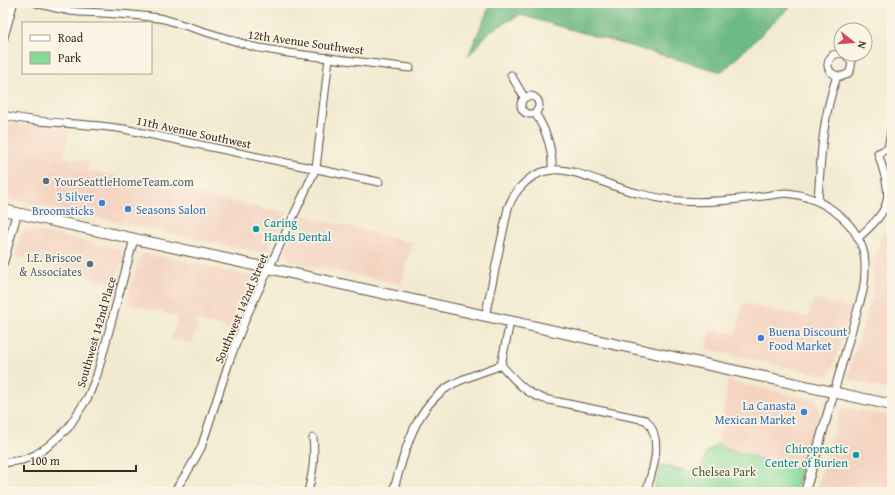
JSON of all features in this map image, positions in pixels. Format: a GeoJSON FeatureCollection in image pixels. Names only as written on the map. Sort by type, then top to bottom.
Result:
{"type":"FeatureCollection","features":[{"type":"Feature","properties":{"kind":"main road"},"geometry":{"type":"LineString","coordinates":[[3,210],[892,405]]}},
{"type":"Feature","properties":{"kind":"street"},"geometry":{"type":"LineString","coordinates":[[3,39],[13,3]]}},
{"type":"Feature","properties":{"kind":"street","name":"12th Avenue Southwest"},"geometry":{"type":"LineString","coordinates":[[36,3],[78,12],[109,13],[164,19],[254,47],[410,68]]}},
{"type":"Feature","properties":{"kind":"street"},"geometry":{"type":"LineString","coordinates":[[833,55],[829,61],[829,68],[836,76],[844,76],[847,74],[851,68],[851,62]]}},
{"type":"Feature","properties":{"kind":"street","name":"Southwest 142nd Street"},"geometry":{"type":"LineString","coordinates":[[174,492],[201,448],[230,359],[247,315],[316,168],[329,58]]}},
{"type":"Feature","properties":{"kind":"street"},"geometry":{"type":"LineString","coordinates":[[511,75],[524,97]]}},
{"type":"Feature","properties":{"kind":"street"},"geometry":{"type":"LineString","coordinates":[[818,201],[823,129],[836,76]]}},
{"type":"Feature","properties":{"kind":"street"},"geometry":{"type":"LineString","coordinates":[[524,97],[534,97],[538,102],[539,108],[532,115],[525,114],[521,109],[520,103],[524,97]]}},
{"type":"Feature","properties":{"kind":"street"},"geometry":{"type":"LineString","coordinates":[[535,113],[549,143],[552,170]]}},
{"type":"Feature","properties":{"kind":"street","name":"11th Avenue Southwest"},"geometry":{"type":"LineString","coordinates":[[3,115],[36,121],[117,128],[379,182]]}},
{"type":"Feature","properties":{"kind":"street"},"geometry":{"type":"LineString","coordinates":[[858,238],[875,222],[886,205],[888,184],[878,153],[888,149],[891,131]]}},
{"type":"Feature","properties":{"kind":"street"},"geometry":{"type":"LineString","coordinates":[[485,316],[508,208],[517,190],[534,176],[552,170],[575,173],[636,193],[671,200],[730,200],[786,193],[795,194],[818,201],[832,210],[851,227],[858,238],[864,253],[865,266],[863,291],[805,492]]}},
{"type":"Feature","properties":{"kind":"street"},"geometry":{"type":"LineString","coordinates":[[3,263],[17,213]]}},
{"type":"Feature","properties":{"kind":"street","name":"Southwest 142nd Place"},"geometry":{"type":"LineString","coordinates":[[6,463],[36,455],[47,447],[68,428],[88,397],[97,375],[134,239]]}},
{"type":"Feature","properties":{"kind":"street"},"geometry":{"type":"LineString","coordinates":[[501,366],[510,322]]}},
{"type":"Feature","properties":{"kind":"street"},"geometry":{"type":"LineString","coordinates":[[501,366],[523,389],[538,398],[646,420],[654,432],[656,449],[646,492]]}},
{"type":"Feature","properties":{"kind":"street"},"geometry":{"type":"LineString","coordinates":[[393,492],[409,438],[427,405],[440,393],[454,384],[501,366]]}},
{"type":"Feature","properties":{"kind":"street"},"geometry":{"type":"LineString","coordinates":[[308,492],[313,472],[313,438]]}},
{"type":"Feature","properties":{"kind":"shaded area"},"geometry":{"type":"Polygon","coordinates":[[[3,121],[69,130],[64,157],[89,162],[87,170],[287,213],[268,250],[263,253],[3,198],[3,121]]]}},
{"type":"Feature","properties":{"kind":"shaded area"},"geometry":{"type":"Polygon","coordinates":[[[302,215],[413,243],[401,284],[292,262],[287,256],[286,249],[302,215]]]}},
{"type":"Feature","properties":{"kind":"shaded area"},"geometry":{"type":"Polygon","coordinates":[[[26,229],[120,249],[124,256],[115,283],[16,256],[21,234],[26,229]]]}},
{"type":"Feature","properties":{"kind":"shaded area"},"geometry":{"type":"Polygon","coordinates":[[[883,233],[891,236],[892,234],[892,390],[852,381],[848,376],[874,289],[871,261],[877,253],[883,233]]]}},
{"type":"Feature","properties":{"kind":"shaded area"},"geometry":{"type":"Polygon","coordinates":[[[145,253],[251,276],[254,280],[253,286],[230,329],[198,321],[192,344],[171,338],[178,317],[126,303],[140,256],[145,253]]]}},
{"type":"Feature","properties":{"kind":"shaded area"},"geometry":{"type":"Polygon","coordinates":[[[814,298],[851,309],[831,374],[828,376],[706,349],[710,330],[736,334],[743,303],[808,317],[814,298]]]}},
{"type":"Feature","properties":{"kind":"shaded area"},"geometry":{"type":"Polygon","coordinates":[[[728,381],[815,400],[819,409],[803,470],[726,449],[718,444],[728,381]]]}},
{"type":"Feature","properties":{"kind":"shaded area"},"geometry":{"type":"Polygon","coordinates":[[[847,408],[892,417],[892,478],[888,492],[868,488],[867,492],[816,492],[839,414],[842,409],[847,408]]]}},
{"type":"Feature","properties":{"kind":"green space"},"geometry":{"type":"Polygon","coordinates":[[[491,3],[794,3],[722,72],[520,15],[490,31],[468,56],[491,3]]]}},
{"type":"Feature","properties":{"kind":"green space","name":"Chelsea Park"},"geometry":{"type":"Polygon","coordinates":[[[718,444],[726,449],[800,470],[795,492],[654,492],[660,465],[700,473],[706,453],[718,444]]]}},
{"type":"Feature","properties":{"kind":"place","name":"YourSeattleHomeTeam.com"},"geometry":{"type":"Point","coordinates":[46,181]}},
{"type":"Feature","properties":{"kind":"place","name":"3 Silver Broomsticks"},"geometry":{"type":"Point","coordinates":[102,203]}},
{"type":"Feature","properties":{"kind":"place","name":"Seasons Salon"},"geometry":{"type":"Point","coordinates":[128,209]}},
{"type":"Feature","properties":{"kind":"place","name":"Caring Hands Dental"},"geometry":{"type":"Point","coordinates":[256,229]}},
{"type":"Feature","properties":{"kind":"place","name":"I.E. Briscoe & Associates"},"geometry":{"type":"Point","coordinates":[90,264]}},
{"type":"Feature","properties":{"kind":"place","name":"Buena Discount Food Market"},"geometry":{"type":"Point","coordinates":[761,338]}},
{"type":"Feature","properties":{"kind":"place","name":"La Canasta Mexican Market"},"geometry":{"type":"Point","coordinates":[804,412]}},
{"type":"Feature","properties":{"kind":"place","name":"Chiropractic Center of Burien"},"geometry":{"type":"Point","coordinates":[856,455]}}]}
